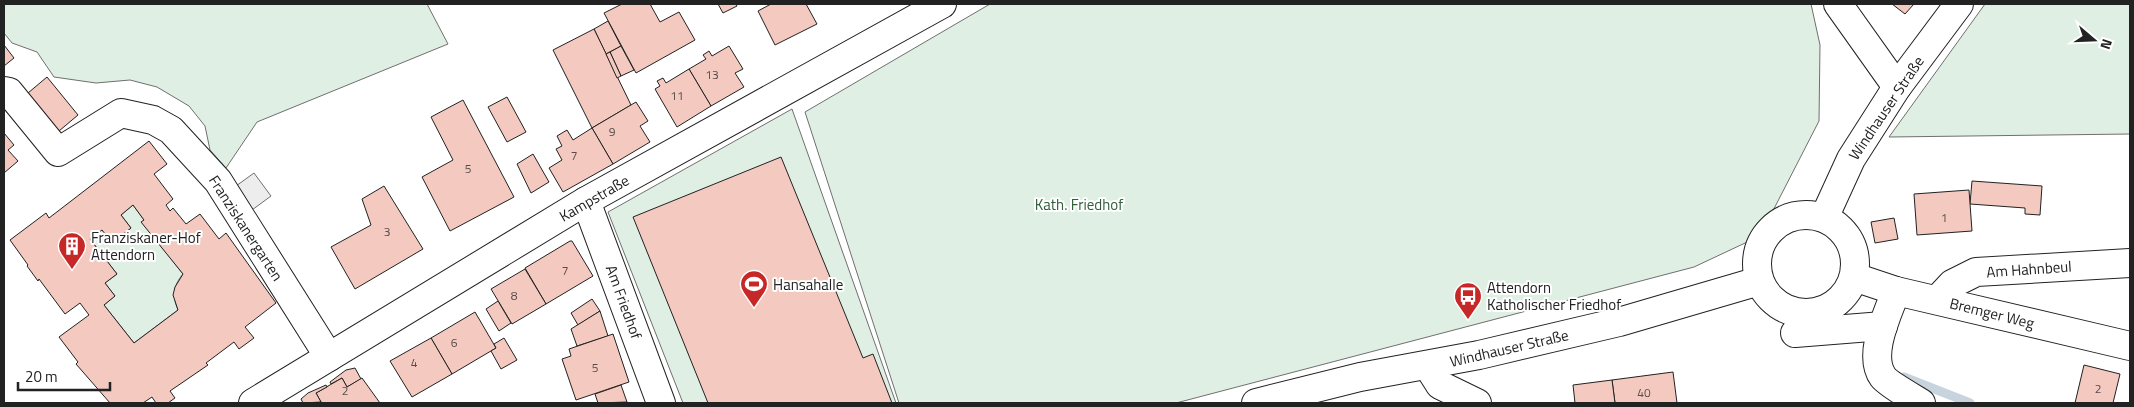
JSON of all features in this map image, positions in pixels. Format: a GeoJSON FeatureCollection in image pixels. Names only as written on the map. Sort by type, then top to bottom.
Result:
{"type":"FeatureCollection","features":[{"type":"Feature","properties":{"kind":"street","name":"Kampstraße"},"geometry":{"type":"LineString","coordinates":[[254,403],[586,201],[942,4]]}},
{"type":"Feature","properties":{"kind":"street"},"geometry":{"type":"LineString","coordinates":[[1838,4],[1897,87]]}},
{"type":"Feature","properties":{"kind":"street","name":"Windhauser Straße"},"geometry":{"type":"LineString","coordinates":[[1824,218],[1851,159],[1897,87],[1959,4]]}},
{"type":"Feature","properties":{"kind":"street","name":"Franziskanergarten"},"geometry":{"type":"LineString","coordinates":[[4,91],[9,92],[58,152],[121,113],[153,120],[171,130],[218,180],[329,357]]}},
{"type":"Feature","properties":{"kind":"street","name":"Am Friedhof"},"geometry":{"type":"LineString","coordinates":[[586,201],[661,403]]}},
{"type":"Feature","properties":{"kind":"street"},"geometry":{"type":"LineString","coordinates":[[1809,214],[1824,218],[1840,228],[1850,242],[1855,259],[1854,277],[1848,291],[1837,303],[1824,311],[1808,314],[1793,312],[1778,305],[1767,295],[1760,281],[1757,266],[1758,249],[1766,235],[1778,223],[1792,216],[1809,214]]}},
{"type":"Feature","properties":{"kind":"street","name":"Am Hahnbeul"},"geometry":{"type":"LineString","coordinates":[[1937,300],[1952,284],[1976,272],[2130,263]]}},
{"type":"Feature","properties":{"kind":"street","name":"Bremger Weg"},"geometry":{"type":"LineString","coordinates":[[1854,277],[1896,291],[2130,346]]}},
{"type":"Feature","properties":{"kind":"street","name":"Windhauser Straße"},"geometry":{"type":"LineString","coordinates":[[1256,403],[1360,377],[1428,366],[1619,322],[1760,281]]}},
{"type":"Feature","properties":{"kind":"street"},"geometry":{"type":"LineString","coordinates":[[1896,291],[1883,326],[1876,356],[1883,377],[1921,403]]}},
{"type":"Feature","properties":{"kind":"street"},"geometry":{"type":"LineString","coordinates":[[1794,333],[1883,326]]}},
{"type":"Feature","properties":{"kind":"street"},"geometry":{"type":"LineString","coordinates":[[1428,366],[1440,385],[1477,403]]}},
{"type":"Feature","properties":{"kind":"green space"},"geometry":{"type":"Polygon","coordinates":[[[4,4],[427,4],[448,44],[257,122],[226,168],[210,150],[205,126],[189,106],[157,87],[130,80],[96,83],[54,77],[37,52],[12,43],[4,33],[4,4]]]}},
{"type":"Feature","properties":{"kind":"green space","name":"Kath. Friedhof"},"geometry":{"type":"Polygon","coordinates":[[[990,4],[1811,4],[1820,45],[1819,121],[1760,236],[1694,267],[1176,403],[899,403],[805,112],[990,4]]]}},
{"type":"Feature","properties":{"kind":"green space"},"geometry":{"type":"Polygon","coordinates":[[[1985,4],[2130,4],[2130,134],[1889,137],[1985,4]]]}},
{"type":"Feature","properties":{"kind":"green space","name":"Hansahalle"},"geometry":{"type":"Polygon","coordinates":[[[792,109],[896,403],[683,403],[608,212],[792,109]]]}},
{"type":"Feature","properties":{"kind":"green space"},"geometry":{"type":"Polygon","coordinates":[[[133,205],[144,220],[142,222],[183,274],[174,291],[178,310],[134,343],[104,305],[115,296],[105,283],[117,274],[90,239],[102,230],[113,243],[131,228],[121,215],[133,205]]]}},
{"type":"Feature","properties":{"kind":"shaded area"},"geometry":{"type":"Polygon","coordinates":[[[254,173],[271,196],[252,210],[236,186],[254,173]]]}},
{"type":"Feature","properties":{"kind":"building"},"geometry":{"type":"Polygon","coordinates":[[[622,4],[650,4],[660,22],[679,12],[695,40],[636,73],[604,13],[622,4]]]}},
{"type":"Feature","properties":{"kind":"building"},"geometry":{"type":"Polygon","coordinates":[[[718,4],[736,4],[737,6],[723,13],[718,4]]]}},
{"type":"Feature","properties":{"kind":"building"},"geometry":{"type":"Polygon","coordinates":[[[771,4],[806,4],[817,24],[775,45],[758,11],[771,4]]]}},
{"type":"Feature","properties":{"kind":"building"},"geometry":{"type":"Polygon","coordinates":[[[1892,4],[1914,4],[1905,14],[1892,4]]]}},
{"type":"Feature","properties":{"kind":"building"},"geometry":{"type":"Polygon","coordinates":[[[608,21],[621,46],[606,54],[594,29],[608,21]]]}},
{"type":"Feature","properties":{"kind":"building"},"geometry":{"type":"Polygon","coordinates":[[[594,29],[631,105],[592,128],[553,50],[594,29]]]}},
{"type":"Feature","properties":{"kind":"building"},"geometry":{"type":"Polygon","coordinates":[[[4,45],[14,58],[4,66],[4,45]]]}},
{"type":"Feature","properties":{"kind":"building"},"geometry":{"type":"Polygon","coordinates":[[[621,46],[634,70],[621,76],[610,52],[621,46]]]}},
{"type":"Feature","properties":{"kind":"building"},"geometry":{"type":"Polygon","coordinates":[[[729,46],[743,69],[735,73],[744,87],[711,106],[689,69],[706,59],[703,55],[709,51],[712,56],[729,46]]]}},
{"type":"Feature","properties":{"kind":"building"},"geometry":{"type":"Polygon","coordinates":[[[610,52],[621,76],[617,78],[606,54],[610,52]]]}},
{"type":"Feature","properties":{"kind":"building"},"geometry":{"type":"Polygon","coordinates":[[[689,69],[711,106],[677,127],[655,89],[660,86],[657,81],[663,78],[666,83],[689,69]]]}},
{"type":"Feature","properties":{"kind":"building"},"geometry":{"type":"Polygon","coordinates":[[[47,77],[78,115],[59,131],[28,93],[47,77]]]}},
{"type":"Feature","properties":{"kind":"building"},"geometry":{"type":"Polygon","coordinates":[[[507,97],[526,132],[507,142],[488,107],[507,97]]]}},
{"type":"Feature","properties":{"kind":"building"},"geometry":{"type":"Polygon","coordinates":[[[463,100],[514,197],[450,231],[422,177],[453,160],[431,117],[463,100]]]}},
{"type":"Feature","properties":{"kind":"building"},"geometry":{"type":"Polygon","coordinates":[[[636,102],[648,121],[640,126],[650,142],[613,164],[592,128],[636,102]]]}},
{"type":"Feature","properties":{"kind":"building"},"geometry":{"type":"Polygon","coordinates":[[[592,128],[613,164],[563,192],[549,168],[562,160],[556,149],[562,146],[557,136],[567,130],[573,140],[592,128]]]}},
{"type":"Feature","properties":{"kind":"building"},"geometry":{"type":"Polygon","coordinates":[[[4,133],[14,145],[8,150],[18,161],[4,173],[4,133]]]}},
{"type":"Feature","properties":{"kind":"building","name":"Franziskaner-Hof Attendorn"},"geometry":{"type":"Polygon","coordinates":[[[149,141],[167,164],[154,174],[173,199],[166,205],[170,211],[173,208],[186,224],[200,214],[219,239],[226,233],[276,303],[245,327],[254,338],[239,349],[234,342],[206,363],[208,365],[170,391],[175,398],[168,403],[156,403],[152,397],[143,403],[110,403],[76,364],[78,362],[59,337],[89,315],[80,303],[65,314],[39,279],[38,281],[10,240],[46,213],[49,218],[149,141]],[[133,205],[121,215],[131,228],[112,243],[102,230],[90,239],[117,274],[105,283],[115,296],[104,305],[134,343],[178,310],[173,295],[175,287],[183,274],[141,222],[144,220],[133,205]]]}},
{"type":"Feature","properties":{"kind":"building"},"geometry":{"type":"Polygon","coordinates":[[[533,154],[549,182],[531,193],[517,164],[533,154]]]}},
{"type":"Feature","properties":{"kind":"building","name":"Hansahalle"},"geometry":{"type":"Polygon","coordinates":[[[781,157],[863,358],[873,354],[892,403],[708,403],[633,217],[781,157]]]}},
{"type":"Feature","properties":{"kind":"building"},"geometry":{"type":"Polygon","coordinates":[[[1972,181],[2042,186],[2040,215],[2025,214],[2025,208],[1970,204],[1972,181]]]}},
{"type":"Feature","properties":{"kind":"building"},"geometry":{"type":"Polygon","coordinates":[[[384,186],[423,249],[355,289],[331,247],[371,225],[362,199],[384,186]]]}},
{"type":"Feature","properties":{"kind":"building"},"geometry":{"type":"Polygon","coordinates":[[[1969,190],[1972,231],[1917,235],[1914,194],[1969,190]]]}},
{"type":"Feature","properties":{"kind":"building"},"geometry":{"type":"Polygon","coordinates":[[[1894,218],[1898,239],[1875,243],[1871,222],[1894,218]]]}},
{"type":"Feature","properties":{"kind":"building"},"geometry":{"type":"Polygon","coordinates":[[[572,241],[593,276],[546,304],[525,268],[572,241]]]}},
{"type":"Feature","properties":{"kind":"building"},"geometry":{"type":"Polygon","coordinates":[[[525,269],[546,304],[512,324],[491,289],[525,269]]]}},
{"type":"Feature","properties":{"kind":"building"},"geometry":{"type":"Polygon","coordinates":[[[592,299],[600,311],[578,325],[571,313],[592,299]]]}},
{"type":"Feature","properties":{"kind":"building"},"geometry":{"type":"Polygon","coordinates":[[[498,301],[511,323],[499,331],[486,309],[498,301]]]}},
{"type":"Feature","properties":{"kind":"building"},"geometry":{"type":"Polygon","coordinates":[[[600,311],[608,336],[577,346],[571,329],[600,311]]]}},
{"type":"Feature","properties":{"kind":"building"},"geometry":{"type":"Polygon","coordinates":[[[475,312],[496,348],[452,374],[431,338],[475,312]]]}},
{"type":"Feature","properties":{"kind":"building"},"geometry":{"type":"Polygon","coordinates":[[[613,334],[629,382],[576,400],[562,359],[571,356],[569,349],[613,334]]]}},
{"type":"Feature","properties":{"kind":"building"},"geometry":{"type":"Polygon","coordinates":[[[431,338],[452,374],[412,397],[390,361],[431,338]]]}},
{"type":"Feature","properties":{"kind":"building"},"geometry":{"type":"Polygon","coordinates":[[[504,338],[517,360],[501,369],[491,351],[496,348],[494,344],[504,338]]]}},
{"type":"Feature","properties":{"kind":"building"},"geometry":{"type":"Polygon","coordinates":[[[2084,365],[2120,374],[2113,403],[2075,403],[2084,365]]]}},
{"type":"Feature","properties":{"kind":"building"},"geometry":{"type":"Polygon","coordinates":[[[355,368],[361,379],[347,387],[342,378],[331,384],[330,382],[346,370],[355,368]]]}},
{"type":"Feature","properties":{"kind":"building"},"geometry":{"type":"Polygon","coordinates":[[[1673,372],[1677,403],[1615,403],[1612,380],[1673,372]]]}},
{"type":"Feature","properties":{"kind":"building"},"geometry":{"type":"Polygon","coordinates":[[[342,378],[347,387],[362,378],[380,403],[319,403],[321,402],[316,393],[342,378]]]}},
{"type":"Feature","properties":{"kind":"building"},"geometry":{"type":"Polygon","coordinates":[[[1612,380],[1615,403],[1575,403],[1573,385],[1612,380]]]}},
{"type":"Feature","properties":{"kind":"building"},"geometry":{"type":"Polygon","coordinates":[[[326,385],[327,387],[316,393],[321,402],[303,403],[301,399],[308,393],[326,385]]]}},
{"type":"Feature","properties":{"kind":"building"},"geometry":{"type":"Polygon","coordinates":[[[621,385],[627,402],[598,403],[595,394],[621,385]]]}},
{"type":"Feature","properties":{"kind":"waterway"},"geometry":{"type":"LineString","coordinates":[[1904,377],[1970,403]]}},
{"type":"Feature","properties":{"kind":"place","name":"Franziskaner-Hof Attendorn"},"geometry":{"type":"Point","coordinates":[72,270]}},
{"type":"Feature","properties":{"kind":"place","name":"Hansahalle"},"geometry":{"type":"Point","coordinates":[754,308]}},
{"type":"Feature","properties":{"kind":"place","name":"Attendorn Katholischer Friedhof"},"geometry":{"type":"Point","coordinates":[1468,320]}}]}
